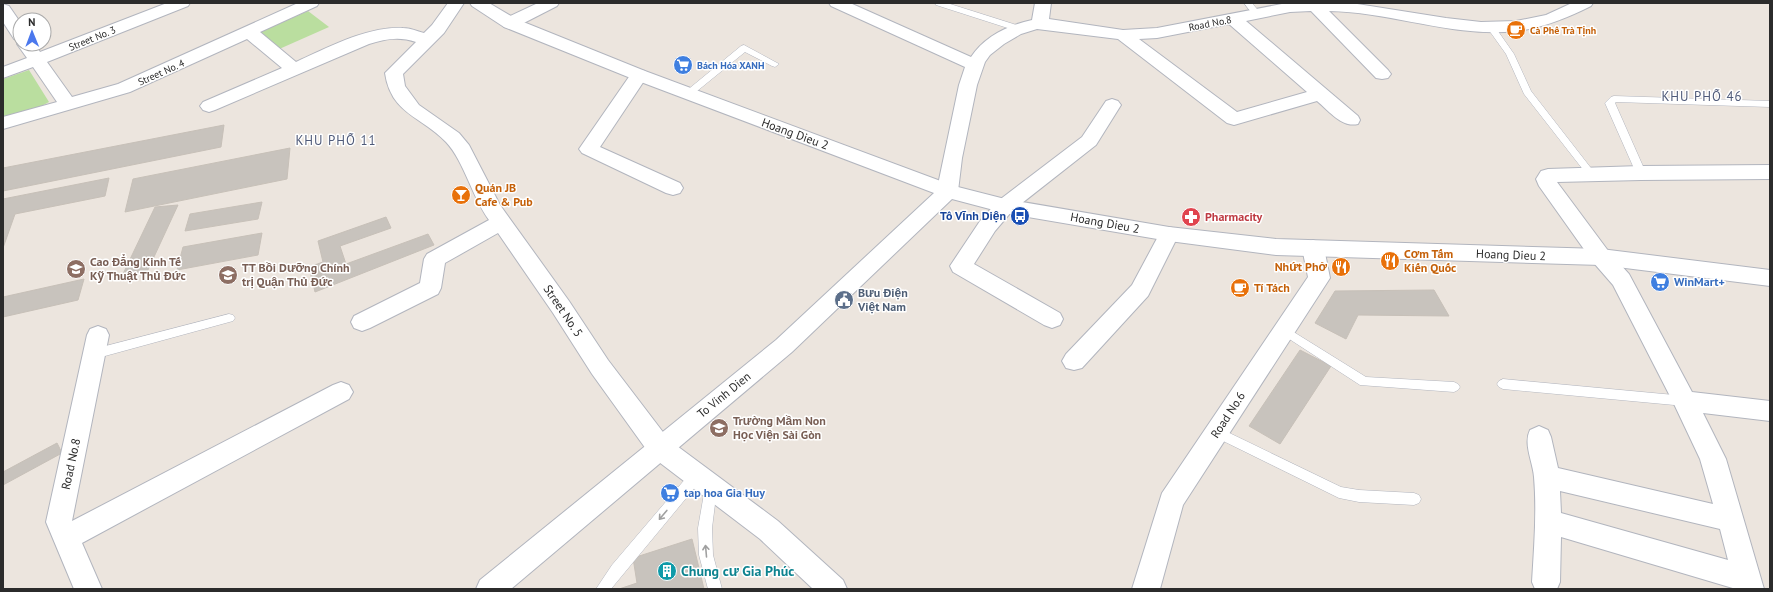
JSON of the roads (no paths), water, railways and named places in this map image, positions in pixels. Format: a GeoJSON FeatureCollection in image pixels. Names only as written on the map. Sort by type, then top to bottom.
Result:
{"type":"FeatureCollection","features":[{"type":"Feature","properties":{"kind":"street","name":"Street No. 3"},"geometry":{"type":"LineString","coordinates":[[3,73],[36,60],[147,9],[182,3]]}},
{"type":"Feature","properties":{"kind":"street","name":"Street No. 4"},"geometry":{"type":"LineString","coordinates":[[3,123],[124,88],[311,3]]}},
{"type":"Feature","properties":{"kind":"street","name":"Street No. 5"},"geometry":{"type":"LineString","coordinates":[[456,3],[438,29],[394,73],[396,86],[401,95],[413,109],[452,137],[462,150],[491,208],[561,307],[600,367],[660,448],[769,530],[833,589]]}},
{"type":"Feature","properties":{"kind":"street","name":"Hoang Dieu 2"},"geometry":{"type":"LineString","coordinates":[[478,3],[510,23],[688,94],[948,191],[1005,206],[1169,234],[1246,244],[1313,248],[1601,257],[1770,278]]}},
{"type":"Feature","properties":{"kind":"street"},"geometry":{"type":"LineString","coordinates":[[510,23],[550,3]]}},
{"type":"Feature","properties":{"kind":"street"},"geometry":{"type":"LineString","coordinates":[[837,3],[975,65]]}},
{"type":"Feature","properties":{"kind":"street"},"geometry":{"type":"LineString","coordinates":[[1040,23],[1043,3]]}},
{"type":"Feature","properties":{"kind":"street"},"geometry":{"type":"LineString","coordinates":[[1310,4],[1382,74]]}},
{"type":"Feature","properties":{"kind":"street","name":"Road No.8"},"geometry":{"type":"LineString","coordinates":[[948,191],[952,158],[975,65],[988,46],[1020,29],[1040,23],[1122,35],[1157,33],[1233,19],[1252,9],[1310,4],[1490,26],[1520,26],[1539,23],[1559,16],[1578,4]]}},
{"type":"Feature","properties":{"kind":"street"},"geometry":{"type":"LineString","coordinates":[[3,9],[12,23]]}},
{"type":"Feature","properties":{"kind":"street"},"geometry":{"type":"LineString","coordinates":[[1233,19],[1351,120]]}},
{"type":"Feature","properties":{"kind":"street"},"geometry":{"type":"LineString","coordinates":[[249,32],[294,69]]}},
{"type":"Feature","properties":{"kind":"street"},"geometry":{"type":"LineString","coordinates":[[209,106],[349,46],[380,35],[403,33],[427,40]]}},
{"type":"Feature","properties":{"kind":"street"},"geometry":{"type":"LineString","coordinates":[[1122,35],[1234,119],[1321,94]]}},
{"type":"Feature","properties":{"kind":"street"},"geometry":{"type":"LineString","coordinates":[[31,52],[68,105]]}},
{"type":"Feature","properties":{"kind":"street"},"geometry":{"type":"LineString","coordinates":[[639,75],[589,149],[673,188]]}},
{"type":"Feature","properties":{"kind":"street"},"geometry":{"type":"LineString","coordinates":[[1052,319],[961,266],[975,247],[987,226],[1005,206],[1089,141],[1112,105]]}},
{"type":"Feature","properties":{"kind":"street"},"geometry":{"type":"LineString","coordinates":[[1749,584],[1713,459],[1685,401],[1621,280],[1601,257],[1546,181],[1548,176],[1591,174],[1770,172]]}},
{"type":"Feature","properties":{"kind":"street","name":"To Vinh Dien"},"geometry":{"type":"LineString","coordinates":[[490,589],[784,346],[948,191]]}},
{"type":"Feature","properties":{"kind":"street"},"geometry":{"type":"LineString","coordinates":[[362,322],[430,288],[435,259],[501,222]]}},
{"type":"Feature","properties":{"kind":"street"},"geometry":{"type":"LineString","coordinates":[[1074,361],[1140,290],[1169,234]]}},
{"type":"Feature","properties":{"kind":"street","name":"Road No.6"},"geometry":{"type":"LineString","coordinates":[[1146,589],[1171,502],[1319,278],[1313,248]]}},
{"type":"Feature","properties":{"kind":"street","name":"Road No.8"},"geometry":{"type":"LineString","coordinates":[[88,589],[59,522],[96,344]]}},
{"type":"Feature","properties":{"kind":"street"},"geometry":{"type":"LineString","coordinates":[[66,538],[341,392]]}},
{"type":"Feature","properties":{"kind":"street"},"geometry":{"type":"LineString","coordinates":[[1685,401],[1770,411]]}},
{"type":"Feature","properties":{"kind":"street"},"geometry":{"type":"LineString","coordinates":[[1539,437],[1547,477],[1548,521],[1546,582]]}},
{"type":"Feature","properties":{"kind":"street"},"geometry":{"type":"LineString","coordinates":[[1547,477],[1731,520]]}},
{"type":"Feature","properties":{"kind":"street"},"geometry":{"type":"LineString","coordinates":[[1548,521],[1749,584]]}},
{"type":"Feature","properties":{"kind":"lane"},"geometry":{"type":"LineString","coordinates":[[939,3],[1020,29]]}},
{"type":"Feature","properties":{"kind":"lane"},"geometry":{"type":"LineString","coordinates":[[1490,26],[1510,54],[1527,92],[1591,174]]}},
{"type":"Feature","properties":{"kind":"lane"},"geometry":{"type":"LineString","coordinates":[[688,94],[744,48],[775,64]]}},
{"type":"Feature","properties":{"kind":"lane"},"geometry":{"type":"LineString","coordinates":[[1641,173],[1610,103],[1614,99],[1770,104]]}},
{"type":"Feature","properties":{"kind":"lane"},"geometry":{"type":"LineString","coordinates":[[96,344],[229,318]]}},
{"type":"Feature","properties":{"kind":"lane"},"geometry":{"type":"LineString","coordinates":[[1284,330],[1364,382],[1454,387]]}},
{"type":"Feature","properties":{"kind":"lane"},"geometry":{"type":"LineString","coordinates":[[1503,384],[1685,401]]}},
{"type":"Feature","properties":{"kind":"lane"},"geometry":{"type":"LineString","coordinates":[[1217,432],[1339,492],[1359,496],[1414,499]]}},
{"type":"Feature","properties":{"kind":"lane"},"geometry":{"type":"LineString","coordinates":[[603,589],[617,570],[704,482]]}},
{"type":"Feature","properties":{"kind":"lane"},"geometry":{"type":"LineString","coordinates":[[704,482],[706,556],[715,589]]}},
{"type":"Feature","properties":{"kind":"place","name":"Cà Phê Trà Tịnh"},"geometry":{"type":"Point","coordinates":[1516,30]}},
{"type":"Feature","properties":{"kind":"place","name":"Bách Hóa XANH"},"geometry":{"type":"Point","coordinates":[683,65]}},
{"type":"Feature","properties":{"kind":"place","name":"Quán JB Cafe & Pub"},"geometry":{"type":"Point","coordinates":[461,195]}},
{"type":"Feature","properties":{"kind":"place","name":"Tô Vĩnh Diện"},"geometry":{"type":"Point","coordinates":[1020,216]}},
{"type":"Feature","properties":{"kind":"place","name":"Pharmacity"},"geometry":{"type":"Point","coordinates":[1191,217]}},
{"type":"Feature","properties":{"kind":"place","name":"Cơm Tấm Kiến Quốc"},"geometry":{"type":"Point","coordinates":[1390,261]}},
{"type":"Feature","properties":{"kind":"place","name":"Nhứt Phở"},"geometry":{"type":"Point","coordinates":[1341,267]}},
{"type":"Feature","properties":{"kind":"place","name":"Cao Đẳng Kinh Tế Kỹ Thuật Thủ Đức"},"geometry":{"type":"Point","coordinates":[76,269]}},
{"type":"Feature","properties":{"kind":"place","name":"TT Bồi Dưỡng Chính trị Quận Thủ Đức"},"geometry":{"type":"Point","coordinates":[228,275]}},
{"type":"Feature","properties":{"kind":"place","name":"WinMart+"},"geometry":{"type":"Point","coordinates":[1660,282]}},
{"type":"Feature","properties":{"kind":"place","name":"Tí Tách"},"geometry":{"type":"Point","coordinates":[1240,288]}},
{"type":"Feature","properties":{"kind":"place","name":"Bưu Điện Việt Nam"},"geometry":{"type":"Point","coordinates":[844,300]}},
{"type":"Feature","properties":{"kind":"place","name":"Trường Mầm Non Học Viện Sài Gòn"},"geometry":{"type":"Point","coordinates":[719,428]}},
{"type":"Feature","properties":{"kind":"place","name":"tap hoa Gia Huy"},"geometry":{"type":"Point","coordinates":[670,493]}},
{"type":"Feature","properties":{"kind":"place","name":"Chung cư Gia Phúc"},"geometry":{"type":"Point","coordinates":[667,571]}},
{"type":"Feature","properties":{"kind":"district","name":"KHU PHỐ 46"},"geometry":{"type":"Point","coordinates":[1702,96]}},
{"type":"Feature","properties":{"kind":"district","name":"KHU PHỐ 11"},"geometry":{"type":"Point","coordinates":[336,140]}}]}
